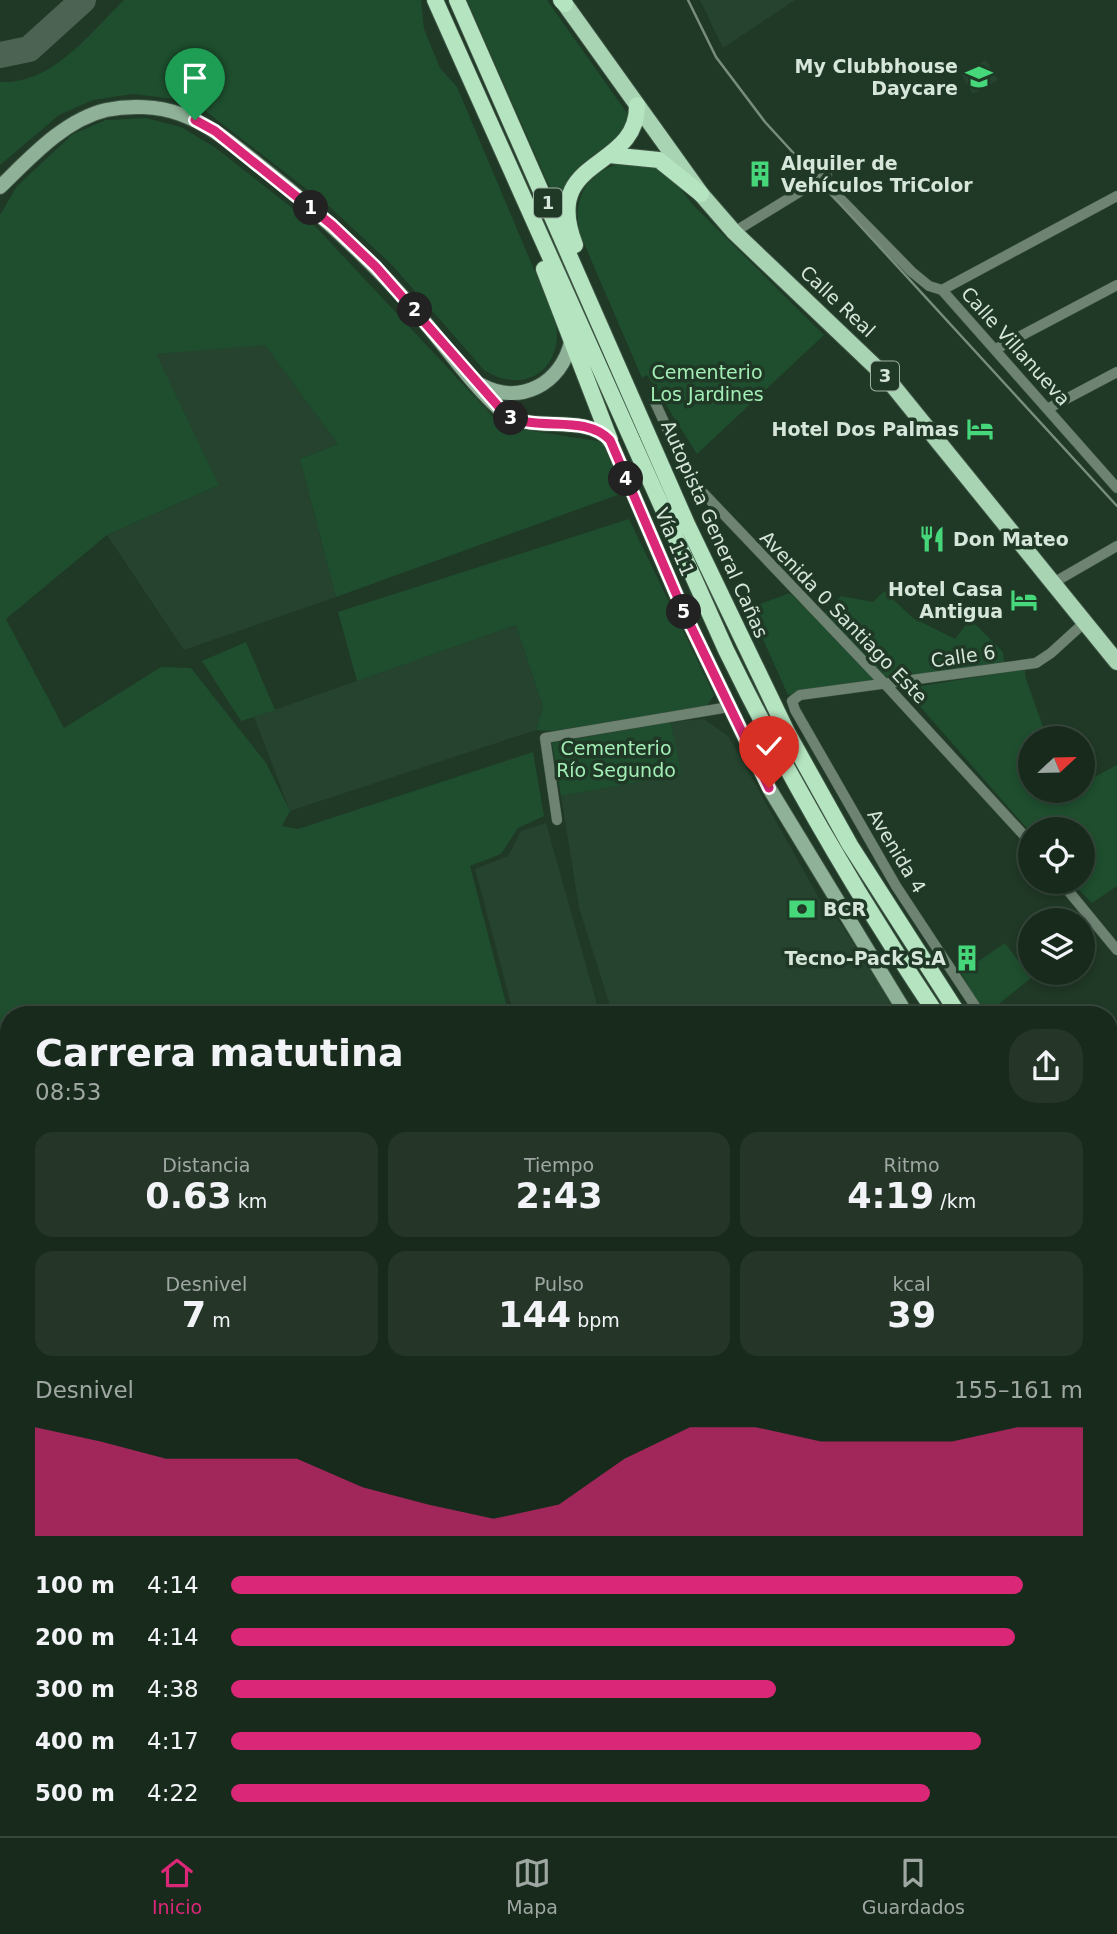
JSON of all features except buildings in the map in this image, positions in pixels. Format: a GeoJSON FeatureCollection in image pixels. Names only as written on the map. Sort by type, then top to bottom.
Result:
{"type":"FeatureCollection","features":[{"type":"Feature","properties":{"kind":"highway","name":"Autopista General Cañas"},"geometry":{"type":"LineString","coordinates":[[435,0],[699,592],[776,752],[834,855],[931,1006]]}},
{"type":"Feature","properties":{"kind":"highway","name":"Autopista General Cañas"},"geometry":{"type":"LineString","coordinates":[[457,0],[638,407],[687,524],[787,732],[850,845],[953,1006]]}},
{"type":"Feature","properties":{"kind":"highway"},"geometry":{"type":"LineString","coordinates":[[637,105],[634,130],[618,150],[606,155],[578,180],[569,200],[568,216],[570,233],[638,407]]}},
{"type":"Feature","properties":{"kind":"highway"},"geometry":{"type":"LineString","coordinates":[[495,133],[571,342],[610,440]]}},
{"type":"Feature","properties":{"kind":"highway"},"geometry":{"type":"LineString","coordinates":[[606,155],[659,160],[701,194]]}},
{"type":"Feature","properties":{"kind":"main road","name":"Calle Real"},"geometry":{"type":"LineString","coordinates":[[563,1],[701,194],[734,232],[885,376],[1117,662]]}},
{"type":"Feature","properties":{"kind":"main road"},"geometry":{"type":"LineString","coordinates":[[0,187],[40,150],[81,119],[107,110],[127,108],[162,108],[180,114],[215,131],[332,225],[376,267],[497,407],[513,419],[592,428],[610,440]]}},
{"type":"Feature","properties":{"kind":"main road"},"geometry":{"type":"LineString","coordinates":[[474,380],[494,391],[528,392],[557,373],[571,342]]}},
{"type":"Feature","properties":{"kind":"main road","name":"Vía 111"},"geometry":{"type":"LineString","coordinates":[[610,440],[729,707],[783,812],[901,1006]]}},
{"type":"Feature","properties":{"kind":"street","name":"Calle Villanueva"},"geometry":{"type":"LineString","coordinates":[[734,232],[824,177],[912,272],[929,286],[942,290],[1117,488]]}},
{"type":"Feature","properties":{"kind":"street"},"geometry":{"type":"LineString","coordinates":[[942,290],[1117,196]]}},
{"type":"Feature","properties":{"kind":"street"},"geometry":{"type":"LineString","coordinates":[[996,349],[1117,285]]}},
{"type":"Feature","properties":{"kind":"street"},"geometry":{"type":"LineString","coordinates":[[1049,408],[1117,372]]}},
{"type":"Feature","properties":{"kind":"street","name":"Avenida 0 Santiago Este"},"geometry":{"type":"LineString","coordinates":[[654,400],[690,479],[886,684],[1018,829]]}},
{"type":"Feature","properties":{"kind":"street"},"geometry":{"type":"LineString","coordinates":[[1053,583],[1117,546]]}},
{"type":"Feature","properties":{"kind":"street","name":"Calle 6"},"geometry":{"type":"LineString","coordinates":[[792,701],[800,695],[1036,663],[1085,622]]}},
{"type":"Feature","properties":{"kind":"street","name":"Avenida 4"},"geometry":{"type":"LineString","coordinates":[[792,701],[794,710],[896,886],[975,1006]]}},
{"type":"Feature","properties":{"kind":"street"},"geometry":{"type":"LineString","coordinates":[[557,820],[544,738],[729,707]]}},
{"type":"Feature","properties":{"kind":"street"},"geometry":{"type":"LineString","coordinates":[[1071,894],[1117,950]]}},
{"type":"Feature","properties":{"kind":"shaded area"},"geometry":{"type":"Polygon","coordinates":[[[700,0],[795,0],[723,48],[700,0]]]}},
{"type":"Feature","properties":{"kind":"shaded area","name":"My Clubbhouse Daycare"},"geometry":{"type":"Polygon","coordinates":[[[986,60],[998,80],[973,94],[961,74],[986,60]]]}},
{"type":"Feature","properties":{"kind":"shaded area"},"geometry":{"type":"Polygon","coordinates":[[[265,344],[338,444],[300,459],[336,597],[184,650],[107,535],[219,485],[155,354],[265,344]]]}},
{"type":"Feature","properties":{"kind":"shaded area"},"geometry":{"type":"Polygon","coordinates":[[[516,625],[543,707],[536,730],[290,811],[254,717],[516,625]]]}},
{"type":"Feature","properties":{"kind":"shaded area"},"geometry":{"type":"Polygon","coordinates":[[[704,719],[729,737],[819,898],[842,925],[892,1006],[610,1006],[579,908],[561,796],[680,774],[671,722],[704,719]]]}},
{"type":"Feature","properties":{"kind":"shaded area"},"geometry":{"type":"Polygon","coordinates":[[[546,823],[597,1006],[512,1006],[475,869],[508,856],[521,831],[546,823]]]}},
{"type":"Feature","properties":{"kind":"green space"},"geometry":{"type":"Polygon","coordinates":[[[124,0],[421,0],[424,29],[440,68],[457,87],[555,319],[557,336],[548,363],[539,373],[514,380],[500,378],[484,370],[392,265],[331,208],[207,112],[175,99],[133,94],[93,100],[59,115],[0,165],[0,82],[19,81],[53,66],[69,55],[124,0]]]}},
{"type":"Feature","properties":{"kind":"green space"},"geometry":{"type":"Polygon","coordinates":[[[467,0],[547,0],[629,116],[629,122],[619,134],[578,167],[570,177],[559,208],[467,0]]]}},
{"type":"Feature","properties":{"kind":"green space"},"geometry":{"type":"Polygon","coordinates":[[[146,118],[181,127],[216,148],[315,226],[502,426],[603,442],[623,493],[336,597],[300,459],[338,444],[265,345],[156,354],[219,485],[107,535],[6,619],[64,728],[161,667],[191,668],[266,763],[290,811],[282,826],[298,829],[533,752],[544,816],[518,828],[501,854],[470,866],[507,1006],[0,1006],[0,215],[17,186],[73,134],[106,120],[146,118]]]}},
{"type":"Feature","properties":{"kind":"green space","name":"Cementerio Los Jardines"},"geometry":{"type":"Polygon","coordinates":[[[627,162],[646,162],[668,173],[694,206],[824,335],[697,454],[647,375],[642,378],[580,234],[578,208],[586,186],[602,171],[627,162]]]}},
{"type":"Feature","properties":{"kind":"green space"},"geometry":{"type":"Polygon","coordinates":[[[629,519],[714,695],[707,706],[552,731],[536,730],[543,707],[516,625],[357,681],[338,612],[629,519]]]}},
{"type":"Feature","properties":{"kind":"green space"},"geometry":{"type":"Polygon","coordinates":[[[884,591],[913,618],[955,639],[970,619],[1003,652],[1004,662],[892,679],[886,677],[824,614],[841,596],[873,602],[884,591]]]}},
{"type":"Feature","properties":{"kind":"green space"},"geometry":{"type":"Polygon","coordinates":[[[790,593],[878,679],[876,683],[788,695],[749,608],[790,593]]]}},
{"type":"Feature","properties":{"kind":"green space"},"geometry":{"type":"Polygon","coordinates":[[[246,642],[275,710],[241,721],[202,661],[246,642]]]}},
{"type":"Feature","properties":{"kind":"green space"},"geometry":{"type":"Polygon","coordinates":[[[1025,669],[1043,726],[1018,726],[1018,803],[1096,803],[1096,776],[1117,765],[1117,886],[1092,903],[1083,894],[1095,894],[1095,817],[1018,818],[910,695],[909,688],[1025,669]]]}},
{"type":"Feature","properties":{"kind":"green space","name":"Cementerio Río Segundo"},"geometry":{"type":"Polygon","coordinates":[[[671,722],[681,774],[561,796],[552,743],[671,722]]]}},
{"type":"Feature","properties":{"kind":"green space"},"geometry":{"type":"Polygon","coordinates":[[[1005,943],[1018,960],[1018,985],[1022,985],[996,1006],[980,1006],[961,973],[1005,943]]]}},
{"type":"Feature","properties":{"kind":"taxiway"},"geometry":{"type":"LineString","coordinates":[[0,55],[29,49],[83,0]]}},
{"type":"Feature","properties":{"kind":"railway"},"geometry":{"type":"LineString","coordinates":[[688,0],[716,57],[765,122],[1117,506]]}},
{"type":"Feature","properties":{"kind":"place","name":"My Clubbhouse Daycare"},"geometry":{"type":"Point","coordinates":[979,77]}},
{"type":"Feature","properties":{"kind":"place","name":"Alquiler de Vehículos TriColor"},"geometry":{"type":"Point","coordinates":[760,174]}},
{"type":"Feature","properties":{"kind":"place","name":"Hotel Dos Palmas"},"geometry":{"type":"Point","coordinates":[980,429]}},
{"type":"Feature","properties":{"kind":"place","name":"Don Mateo"},"geometry":{"type":"Point","coordinates":[932,539]}},
{"type":"Feature","properties":{"kind":"place","name":"Hotel Casa Antigua"},"geometry":{"type":"Point","coordinates":[1024,600]}},
{"type":"Feature","properties":{"kind":"place","name":"BCR"},"geometry":{"type":"Point","coordinates":[802,909]}},
{"type":"Feature","properties":{"kind":"place","name":"Tecno-Pack S.A"},"geometry":{"type":"Point","coordinates":[967,958]}},
{"type":"Feature","properties":{"kind":"route"},"geometry":{"type":"LineString","coordinates":[[195,120],[215,131],[332,225],[376,267],[506,415],[525,422],[597,429],[610,440],[683,610],[769,788]]}}]}
